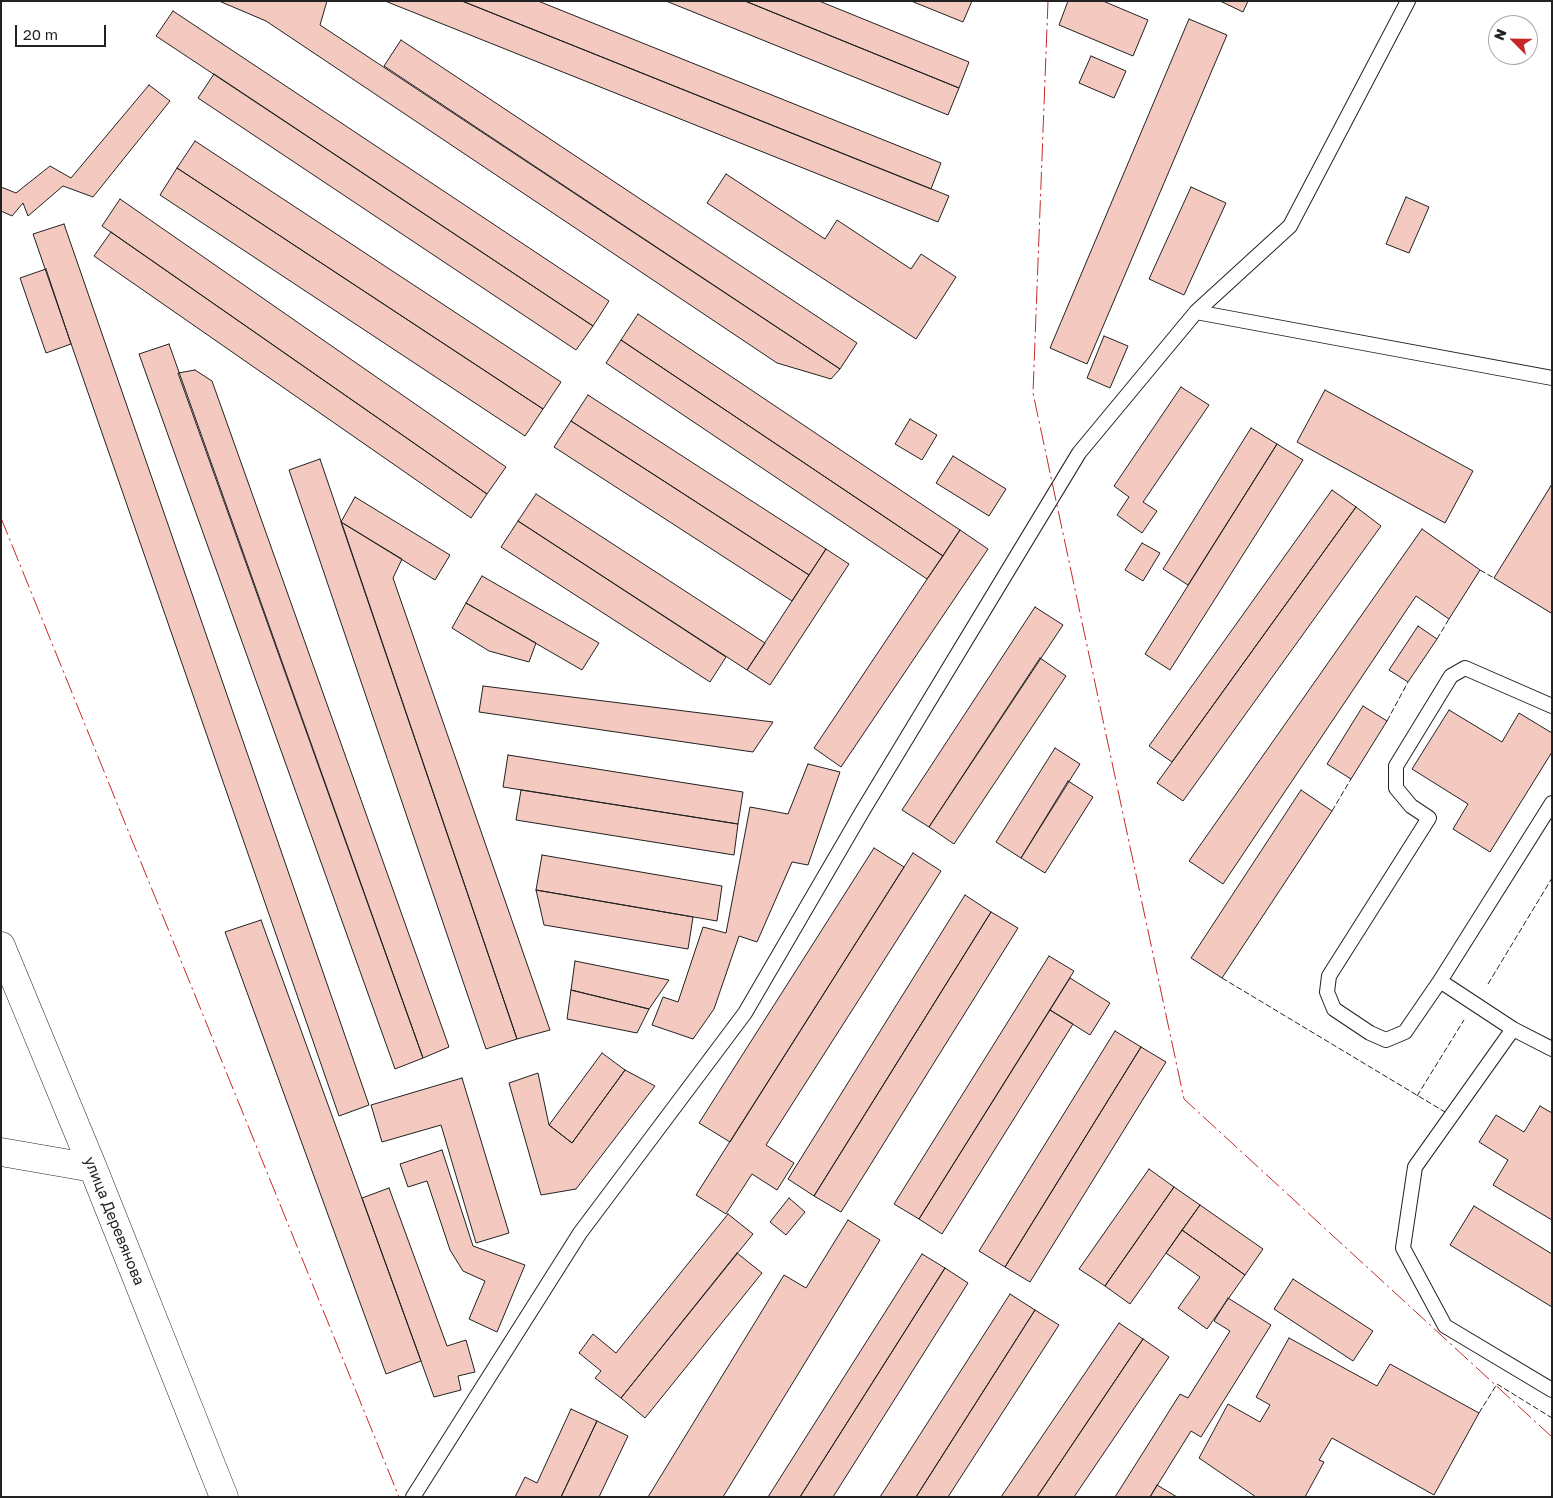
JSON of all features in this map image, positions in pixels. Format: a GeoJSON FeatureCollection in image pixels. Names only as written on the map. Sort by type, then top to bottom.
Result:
{"type":"FeatureCollection","features":[{"type":"Feature","properties":{"kind":"street","name":"улица Деревянова"},"geometry":{"type":"LineString","coordinates":[[1,946],[94,1168],[224,1497]]}},
{"type":"Feature","properties":{"kind":"street"},"geometry":{"type":"LineString","coordinates":[[1,1152],[94,1168]]}},
{"type":"Feature","properties":{"kind":"lane"},"geometry":{"type":"LineString","coordinates":[[413,1497],[580,1233],[745,1013],[862,812],[1079,453],[1196,312],[1290,226],[1408,1]]}},
{"type":"Feature","properties":{"kind":"lane"},"geometry":{"type":"LineString","coordinates":[[1196,312],[1552,378]]}},
{"type":"Feature","properties":{"kind":"lane"},"geometry":{"type":"LineString","coordinates":[[1552,706],[1465,668],[1451,676],[1396,766],[1396,788],[1411,806],[1429,818],[1329,976],[1327,992],[1334,1009],[1370,1033],[1386,1040],[1404,1032],[1440,981],[1552,803]]}},
{"type":"Feature","properties":{"kind":"lane"},"geometry":{"type":"LineString","coordinates":[[1440,981],[1513,1029],[1552,1049]]}},
{"type":"Feature","properties":{"kind":"lane"},"geometry":{"type":"LineString","coordinates":[[1513,1029],[1415,1167],[1403,1248],[1445,1326],[1552,1390]]}},
{"type":"Feature","properties":{"kind":"building"},"geometry":{"type":"Polygon","coordinates":[[[219,1],[327,1],[320,25],[840,369],[831,379],[777,363],[266,21],[219,1]]]}},
{"type":"Feature","properties":{"kind":"building"},"geometry":{"type":"Polygon","coordinates":[[[385,1],[462,1],[949,196],[938,222],[385,1]]]}},
{"type":"Feature","properties":{"kind":"building"},"geometry":{"type":"Polygon","coordinates":[[[462,1],[538,1],[941,163],[931,189],[462,1]]]}},
{"type":"Feature","properties":{"kind":"building"},"geometry":{"type":"Polygon","coordinates":[[[666,1],[745,1],[959,88],[948,115],[666,1]]]}},
{"type":"Feature","properties":{"kind":"building"},"geometry":{"type":"Polygon","coordinates":[[[745,1],[819,1],[969,62],[959,88],[745,1]]]}},
{"type":"Feature","properties":{"kind":"building"},"geometry":{"type":"Polygon","coordinates":[[[911,1],[972,1],[963,22],[911,1]]]}},
{"type":"Feature","properties":{"kind":"building"},"geometry":{"type":"Polygon","coordinates":[[[1068,1],[1103,1],[1148,20],[1133,56],[1059,25],[1068,1]]]}},
{"type":"Feature","properties":{"kind":"building"},"geometry":{"type":"Polygon","coordinates":[[[1220,1],[1248,1],[1243,12],[1220,1]]]}},
{"type":"Feature","properties":{"kind":"building"},"geometry":{"type":"Polygon","coordinates":[[[173,11],[609,301],[593,326],[156,36],[173,11]]]}},
{"type":"Feature","properties":{"kind":"building"},"geometry":{"type":"Polygon","coordinates":[[[1189,19],[1227,35],[1087,364],[1050,348],[1189,19]]]}},
{"type":"Feature","properties":{"kind":"building"},"geometry":{"type":"Polygon","coordinates":[[[401,40],[857,343],[840,369],[384,66],[401,40]]]}},
{"type":"Feature","properties":{"kind":"building"},"geometry":{"type":"Polygon","coordinates":[[[1091,56],[1126,71],[1114,98],[1079,83],[1091,56]]]}},
{"type":"Feature","properties":{"kind":"building"},"geometry":{"type":"Polygon","coordinates":[[[214,74],[593,326],[576,350],[198,98],[214,74]]]}},
{"type":"Feature","properties":{"kind":"building"},"geometry":{"type":"Polygon","coordinates":[[[149,85],[170,101],[93,197],[63,186],[28,216],[23,203],[12,216],[1,211],[1,187],[16,193],[50,166],[71,178],[149,85]]]}},
{"type":"Feature","properties":{"kind":"building"},"geometry":{"type":"Polygon","coordinates":[[[195,141],[561,382],[543,409],[177,168],[195,141]]]}},
{"type":"Feature","properties":{"kind":"building"},"geometry":{"type":"Polygon","coordinates":[[[177,168],[543,409],[525,436],[160,195],[177,168]]]}},
{"type":"Feature","properties":{"kind":"building"},"geometry":{"type":"Polygon","coordinates":[[[726,174],[825,239],[837,220],[911,269],[921,254],[956,277],[916,339],[707,203],[726,174]]]}},
{"type":"Feature","properties":{"kind":"building"},"geometry":{"type":"Polygon","coordinates":[[[1191,187],[1226,203],[1184,295],[1149,279],[1191,187]]]}},
{"type":"Feature","properties":{"kind":"building"},"geometry":{"type":"Polygon","coordinates":[[[1406,197],[1429,207],[1409,253],[1386,244],[1406,197]]]}},
{"type":"Feature","properties":{"kind":"building"},"geometry":{"type":"Polygon","coordinates":[[[120,199],[506,467],[487,494],[102,226],[120,199]]]}},
{"type":"Feature","properties":{"kind":"building"},"geometry":{"type":"Polygon","coordinates":[[[64,224],[369,1105],[339,1116],[33,234],[64,224]]]}},
{"type":"Feature","properties":{"kind":"building"},"geometry":{"type":"Polygon","coordinates":[[[111,232],[487,494],[471,518],[94,256],[111,232]]]}},
{"type":"Feature","properties":{"kind":"building"},"geometry":{"type":"Polygon","coordinates":[[[46,269],[71,344],[46,353],[20,278],[46,269]]]}},
{"type":"Feature","properties":{"kind":"building"},"geometry":{"type":"Polygon","coordinates":[[[638,314],[960,530],[943,556],[621,340],[638,314]]]}},
{"type":"Feature","properties":{"kind":"building"},"geometry":{"type":"Polygon","coordinates":[[[1104,336],[1128,346],[1110,388],[1087,378],[1104,336]]]}},
{"type":"Feature","properties":{"kind":"building"},"geometry":{"type":"Polygon","coordinates":[[[621,340],[943,556],[927,579],[606,363],[621,340]]]}},
{"type":"Feature","properties":{"kind":"building"},"geometry":{"type":"Polygon","coordinates":[[[169,344],[423,1058],[395,1069],[139,354],[169,344]]]}},
{"type":"Feature","properties":{"kind":"building"},"geometry":{"type":"Polygon","coordinates":[[[195,370],[212,381],[449,1047],[423,1058],[178,373],[195,370]]]}},
{"type":"Feature","properties":{"kind":"building"},"geometry":{"type":"Polygon","coordinates":[[[1181,387],[1209,405],[1143,502],[1157,511],[1142,533],[1117,515],[1129,497],[1114,486],[1181,387]]]}},
{"type":"Feature","properties":{"kind":"building"},"geometry":{"type":"Polygon","coordinates":[[[1325,390],[1473,471],[1445,523],[1297,442],[1325,390]]]}},
{"type":"Feature","properties":{"kind":"building"},"geometry":{"type":"Polygon","coordinates":[[[588,395],[826,549],[809,575],[571,421],[588,395]]]}},
{"type":"Feature","properties":{"kind":"building"},"geometry":{"type":"Polygon","coordinates":[[[910,419],[937,435],[922,460],[895,444],[910,419]]]}},
{"type":"Feature","properties":{"kind":"building"},"geometry":{"type":"Polygon","coordinates":[[[571,421],[809,575],[792,601],[554,447],[571,421]]]}},
{"type":"Feature","properties":{"kind":"building"},"geometry":{"type":"Polygon","coordinates":[[[1251,428],[1277,444],[1188,585],[1163,569],[1251,428]]]}},
{"type":"Feature","properties":{"kind":"building"},"geometry":{"type":"Polygon","coordinates":[[[1277,444],[1303,460],[1170,670],[1145,654],[1277,444]]]}},
{"type":"Feature","properties":{"kind":"building"},"geometry":{"type":"Polygon","coordinates":[[[953,456],[1006,489],[989,516],[936,483],[953,456]]]}},
{"type":"Feature","properties":{"kind":"building"},"geometry":{"type":"Polygon","coordinates":[[[320,459],[517,1039],[486,1049],[289,470],[320,459]]]}},
{"type":"Feature","properties":{"kind":"building"},"geometry":{"type":"Polygon","coordinates":[[[1552,484],[1552,611],[1551,613],[1494,578],[1552,484]]]}},
{"type":"Feature","properties":{"kind":"building"},"geometry":{"type":"Polygon","coordinates":[[[1332,490],[1356,507],[1172,762],[1149,746],[1332,490]]]}},
{"type":"Feature","properties":{"kind":"building"},"geometry":{"type":"Polygon","coordinates":[[[536,494],[765,643],[747,670],[518,521],[536,494]]]}},
{"type":"Feature","properties":{"kind":"building"},"geometry":{"type":"Polygon","coordinates":[[[355,497],[450,555],[435,580],[341,522],[355,497]]]}},
{"type":"Feature","properties":{"kind":"building"},"geometry":{"type":"Polygon","coordinates":[[[1356,507],[1381,526],[1183,801],[1157,783],[1356,507]]]}},
{"type":"Feature","properties":{"kind":"building"},"geometry":{"type":"Polygon","coordinates":[[[518,521],[726,657],[710,682],[501,547],[518,521]]]}},
{"type":"Feature","properties":{"kind":"building"},"geometry":{"type":"Polygon","coordinates":[[[341,522],[402,559],[393,578],[550,1030],[517,1039],[341,522]]]}},
{"type":"Feature","properties":{"kind":"building"},"geometry":{"type":"Polygon","coordinates":[[[1422,529],[1480,570],[1449,619],[1416,596],[1223,884],[1189,861],[1422,529]]]}},
{"type":"Feature","properties":{"kind":"building"},"geometry":{"type":"Polygon","coordinates":[[[960,530],[988,549],[841,767],[814,748],[960,530]]]}},
{"type":"Feature","properties":{"kind":"building"},"geometry":{"type":"Polygon","coordinates":[[[1142,543],[1160,553],[1143,581],[1125,570],[1142,543]]]}},
{"type":"Feature","properties":{"kind":"building"},"geometry":{"type":"Polygon","coordinates":[[[826,549],[849,564],[770,685],[747,670],[826,549]]]}},
{"type":"Feature","properties":{"kind":"building"},"geometry":{"type":"Polygon","coordinates":[[[482,576],[599,643],[582,670],[466,603],[482,576]]]}},
{"type":"Feature","properties":{"kind":"building"},"geometry":{"type":"Polygon","coordinates":[[[466,603],[536,643],[529,662],[489,651],[452,628],[466,603]]]}},
{"type":"Feature","properties":{"kind":"building"},"geometry":{"type":"Polygon","coordinates":[[[1035,607],[1063,625],[929,827],[902,810],[1035,607]]]}},
{"type":"Feature","properties":{"kind":"building"},"geometry":{"type":"Polygon","coordinates":[[[1418,626],[1437,639],[1408,682],[1389,670],[1418,626]]]}},
{"type":"Feature","properties":{"kind":"building"},"geometry":{"type":"Polygon","coordinates":[[[1040,658],[1066,676],[954,844],[929,827],[1040,658]]]}},
{"type":"Feature","properties":{"kind":"building"},"geometry":{"type":"Polygon","coordinates":[[[483,686],[773,722],[753,752],[479,712],[483,686]]]}},
{"type":"Feature","properties":{"kind":"building"},"geometry":{"type":"Polygon","coordinates":[[[1363,706],[1387,721],[1351,779],[1327,764],[1363,706]]]}},
{"type":"Feature","properties":{"kind":"building"},"geometry":{"type":"Polygon","coordinates":[[[1449,710],[1502,742],[1519,713],[1552,733],[1552,752],[1490,852],[1453,829],[1468,804],[1412,769],[1449,710]]]}},
{"type":"Feature","properties":{"kind":"building"},"geometry":{"type":"Polygon","coordinates":[[[1055,748],[1080,764],[1021,858],[996,842],[1055,748]]]}},
{"type":"Feature","properties":{"kind":"building"},"geometry":{"type":"Polygon","coordinates":[[[508,755],[743,792],[738,824],[503,787],[508,755]]]}},
{"type":"Feature","properties":{"kind":"building"},"geometry":{"type":"Polygon","coordinates":[[[808,764],[840,772],[808,865],[792,862],[757,942],[739,936],[714,1009],[693,1039],[652,1025],[663,997],[678,1002],[703,927],[726,933],[750,807],[788,814],[808,764]]]}},
{"type":"Feature","properties":{"kind":"building"},"geometry":{"type":"Polygon","coordinates":[[[1068,781],[1093,797],[1045,873],[1021,858],[1068,781]]]}},
{"type":"Feature","properties":{"kind":"building"},"geometry":{"type":"Polygon","coordinates":[[[521,790],[738,824],[734,855],[516,820],[521,790]]]}},
{"type":"Feature","properties":{"kind":"building"},"geometry":{"type":"Polygon","coordinates":[[[1301,790],[1332,811],[1222,978],[1191,958],[1301,790]]]}},
{"type":"Feature","properties":{"kind":"building"},"geometry":{"type":"Polygon","coordinates":[[[874,848],[904,867],[730,1142],[699,1123],[874,848]]]}},
{"type":"Feature","properties":{"kind":"building"},"geometry":{"type":"Polygon","coordinates":[[[913,853],[941,871],[766,1145],[794,1163],[777,1190],[752,1174],[726,1214],[696,1195],[913,853]]]}},
{"type":"Feature","properties":{"kind":"building"},"geometry":{"type":"Polygon","coordinates":[[[542,855],[722,886],[717,921],[536,890],[542,855]]]}},
{"type":"Feature","properties":{"kind":"building"},"geometry":{"type":"Polygon","coordinates":[[[536,890],[693,917],[688,949],[544,925],[536,890]]]}},
{"type":"Feature","properties":{"kind":"building"},"geometry":{"type":"Polygon","coordinates":[[[965,895],[991,912],[814,1196],[788,1179],[965,895]]]}},
{"type":"Feature","properties":{"kind":"building"},"geometry":{"type":"Polygon","coordinates":[[[991,912],[1018,928],[841,1212],[814,1196],[991,912]]]}},
{"type":"Feature","properties":{"kind":"building"},"geometry":{"type":"Polygon","coordinates":[[[261,920],[421,1361],[386,1374],[225,932],[261,920]]]}},
{"type":"Feature","properties":{"kind":"building"},"geometry":{"type":"Polygon","coordinates":[[[1049,956],[1074,971],[919,1219],[894,1204],[1049,956]]]}},
{"type":"Feature","properties":{"kind":"building"},"geometry":{"type":"Polygon","coordinates":[[[575,961],[669,980],[649,1009],[571,990],[575,961]]]}},
{"type":"Feature","properties":{"kind":"building"},"geometry":{"type":"Polygon","coordinates":[[[1070,978],[1110,1003],[1090,1035],[1050,1010],[1070,978]]]}},
{"type":"Feature","properties":{"kind":"building"},"geometry":{"type":"Polygon","coordinates":[[[571,990],[649,1009],[637,1033],[567,1019],[571,990]]]}},
{"type":"Feature","properties":{"kind":"building"},"geometry":{"type":"Polygon","coordinates":[[[1050,1010],[1073,1024],[942,1234],[919,1219],[1050,1010]]]}},
{"type":"Feature","properties":{"kind":"building"},"geometry":{"type":"Polygon","coordinates":[[[1115,1031],[1141,1047],[1005,1267],[979,1251],[1115,1031]]]}},
{"type":"Feature","properties":{"kind":"building"},"geometry":{"type":"Polygon","coordinates":[[[1141,1047],[1166,1062],[1030,1282],[1005,1267],[1141,1047]]]}},
{"type":"Feature","properties":{"kind":"building"},"geometry":{"type":"Polygon","coordinates":[[[602,1053],[625,1070],[572,1143],[549,1125],[602,1053]]]}},
{"type":"Feature","properties":{"kind":"building"},"geometry":{"type":"Polygon","coordinates":[[[625,1070],[655,1086],[576,1189],[541,1195],[509,1083],[538,1073],[549,1125],[572,1143],[625,1070]]]}},
{"type":"Feature","properties":{"kind":"building"},"geometry":{"type":"Polygon","coordinates":[[[462,1078],[509,1233],[476,1243],[441,1125],[382,1142],[371,1105],[462,1078]]]}},
{"type":"Feature","properties":{"kind":"building"},"geometry":{"type":"Polygon","coordinates":[[[1540,1106],[1552,1113],[1552,1220],[1493,1185],[1508,1160],[1479,1142],[1496,1115],[1524,1132],[1540,1106]]]}},
{"type":"Feature","properties":{"kind":"building"},"geometry":{"type":"Polygon","coordinates":[[[442,1150],[473,1246],[525,1265],[497,1332],[469,1319],[485,1281],[463,1271],[450,1250],[427,1181],[408,1187],[400,1164],[442,1150]]]}},
{"type":"Feature","properties":{"kind":"building"},"geometry":{"type":"Polygon","coordinates":[[[1149,1169],[1174,1187],[1105,1286],[1079,1269],[1149,1169]]]}},
{"type":"Feature","properties":{"kind":"building"},"geometry":{"type":"Polygon","coordinates":[[[1174,1187],[1200,1205],[1130,1304],[1105,1286],[1174,1187]]]}},
{"type":"Feature","properties":{"kind":"building"},"geometry":{"type":"Polygon","coordinates":[[[389,1188],[447,1346],[466,1340],[475,1372],[458,1376],[461,1390],[434,1397],[362,1198],[389,1188]]]}},
{"type":"Feature","properties":{"kind":"building"},"geometry":{"type":"Polygon","coordinates":[[[789,1198],[805,1212],[786,1235],[770,1222],[789,1198]]]}},
{"type":"Feature","properties":{"kind":"building"},"geometry":{"type":"Polygon","coordinates":[[[1200,1205],[1263,1249],[1245,1275],[1182,1230],[1200,1205]]]}},
{"type":"Feature","properties":{"kind":"building"},"geometry":{"type":"Polygon","coordinates":[[[1474,1206],[1552,1254],[1552,1307],[1450,1245],[1474,1206]]]}},
{"type":"Feature","properties":{"kind":"building"},"geometry":{"type":"Polygon","coordinates":[[[728,1214],[753,1234],[621,1398],[595,1378],[601,1371],[579,1353],[593,1334],[616,1353],[728,1214]]]}},
{"type":"Feature","properties":{"kind":"building"},"geometry":{"type":"Polygon","coordinates":[[[848,1220],[880,1240],[723,1497],[648,1497],[784,1275],[806,1288],[848,1220]]]}},
{"type":"Feature","properties":{"kind":"building"},"geometry":{"type":"Polygon","coordinates":[[[1182,1230],[1245,1275],[1207,1329],[1178,1308],[1200,1277],[1166,1253],[1182,1230]]]}},
{"type":"Feature","properties":{"kind":"building"},"geometry":{"type":"Polygon","coordinates":[[[737,1253],[762,1273],[645,1418],[621,1398],[737,1253]]]}},
{"type":"Feature","properties":{"kind":"building"},"geometry":{"type":"Polygon","coordinates":[[[922,1254],[945,1268],[800,1497],[768,1497],[922,1254]]]}},
{"type":"Feature","properties":{"kind":"building"},"geometry":{"type":"Polygon","coordinates":[[[945,1268],[968,1283],[833,1497],[800,1497],[945,1268]]]}},
{"type":"Feature","properties":{"kind":"building"},"geometry":{"type":"Polygon","coordinates":[[[1293,1279],[1373,1331],[1353,1361],[1274,1309],[1293,1279]]]}},
{"type":"Feature","properties":{"kind":"building"},"geometry":{"type":"Polygon","coordinates":[[[1010,1294],[1035,1310],[916,1497],[880,1497],[1010,1294]]]}},
{"type":"Feature","properties":{"kind":"building"},"geometry":{"type":"Polygon","coordinates":[[[1228,1298],[1271,1325],[1201,1437],[1191,1431],[1150,1497],[1115,1497],[1180,1394],[1188,1398],[1230,1331],[1214,1321],[1228,1298]]]}},
{"type":"Feature","properties":{"kind":"building"},"geometry":{"type":"Polygon","coordinates":[[[1035,1310],[1059,1325],[948,1497],[916,1497],[1035,1310]]]}},
{"type":"Feature","properties":{"kind":"building"},"geometry":{"type":"Polygon","coordinates":[[[1119,1323],[1143,1339],[1037,1497],[1001,1497],[1119,1323]]]}},
{"type":"Feature","properties":{"kind":"building"},"geometry":{"type":"Polygon","coordinates":[[[1289,1338],[1377,1386],[1390,1364],[1479,1413],[1434,1495],[1332,1438],[1319,1460],[1324,1462],[1305,1497],[1256,1497],[1199,1458],[1228,1404],[1260,1422],[1270,1405],[1256,1397],[1289,1338]]]}},
{"type":"Feature","properties":{"kind":"building"},"geometry":{"type":"Polygon","coordinates":[[[1143,1339],[1169,1357],[1074,1497],[1037,1497],[1143,1339]]]}},
{"type":"Feature","properties":{"kind":"building"},"geometry":{"type":"Polygon","coordinates":[[[571,1409],[597,1421],[561,1497],[515,1497],[525,1477],[537,1483],[571,1409]]]}},
{"type":"Feature","properties":{"kind":"building"},"geometry":{"type":"Polygon","coordinates":[[[597,1421],[628,1436],[599,1497],[561,1497],[597,1421]]]}},
{"type":"Feature","properties":{"kind":"building"},"geometry":{"type":"Polygon","coordinates":[[[1157,1485],[1177,1497],[1150,1497],[1157,1485]]]}},
{"type":"Feature","properties":{"kind":"fence"},"geometry":{"type":"LineString","coordinates":[[1480,570],[1494,578]]}},
{"type":"Feature","properties":{"kind":"fence"},"geometry":{"type":"LineString","coordinates":[[1437,639],[1449,619]]}},
{"type":"Feature","properties":{"kind":"fence"},"geometry":{"type":"LineString","coordinates":[[1387,721],[1408,682]]}},
{"type":"Feature","properties":{"kind":"fence"},"geometry":{"type":"LineString","coordinates":[[1332,811],[1351,779]]}},
{"type":"Feature","properties":{"kind":"fence"},"geometry":{"type":"LineString","coordinates":[[1488,984],[1552,878]]}},
{"type":"Feature","properties":{"kind":"fence"},"geometry":{"type":"LineString","coordinates":[[1222,978],[1445,1112]]}},
{"type":"Feature","properties":{"kind":"fence"},"geometry":{"type":"LineString","coordinates":[[1417,1096],[1464,1020]]}},
{"type":"Feature","properties":{"kind":"fence"},"geometry":{"type":"LineString","coordinates":[[1479,1413],[1497,1384],[1552,1418]]}},
{"type":"Feature","properties":{"kind":"power"},"geometry":{"type":"LineString","coordinates":[[1048,1],[1033,393],[1184,1099],[1552,1437]]}},
{"type":"Feature","properties":{"kind":"power"},"geometry":{"type":"LineString","coordinates":[[1,518],[399,1497]]}}]}
